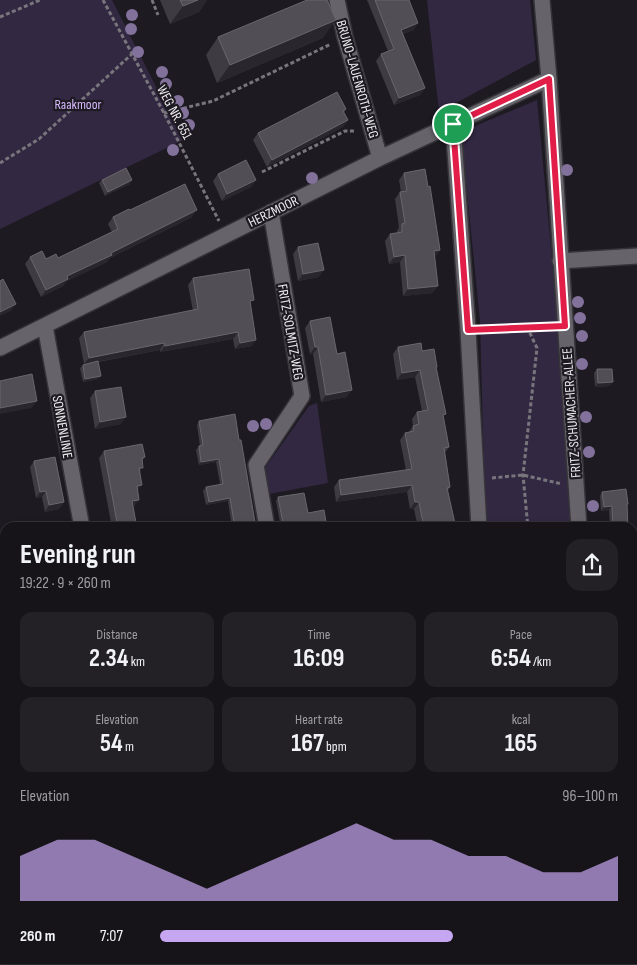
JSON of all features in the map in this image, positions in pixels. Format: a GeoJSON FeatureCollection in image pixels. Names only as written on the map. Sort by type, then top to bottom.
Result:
{"type":"FeatureCollection","features":[{"type":"Feature","properties":{"kind":"street","name":"BRUNO-LAUENROTH-WEG"},"geometry":{"type":"LineString","coordinates":[[337,0],[345,37],[380,158]]}},
{"type":"Feature","properties":{"kind":"street","name":"FRITZ-SCHUMACHER-ALLEE"},"geometry":{"type":"LineString","coordinates":[[542,0],[579,522]]}},
{"type":"Feature","properties":{"kind":"street","name":"HERZMOOR"},"geometry":{"type":"LineString","coordinates":[[0,348],[380,158],[549,79]]}},
{"type":"Feature","properties":{"kind":"street"},"geometry":{"type":"LineString","coordinates":[[453,124],[468,330],[479,522]]}},
{"type":"Feature","properties":{"kind":"street","name":"FRITZ-SOLMITZ-WEG"},"geometry":{"type":"LineString","coordinates":[[266,522],[256,465],[302,396],[271,212]]}},
{"type":"Feature","properties":{"kind":"street"},"geometry":{"type":"LineString","coordinates":[[560,261],[637,256]]}},
{"type":"Feature","properties":{"kind":"street","name":"SONNENLINIE"},"geometry":{"type":"LineString","coordinates":[[45,326],[81,522]]}},
{"type":"Feature","properties":{"kind":"path"},"geometry":{"type":"LineString","coordinates":[[0,17],[40,0]]}},
{"type":"Feature","properties":{"kind":"path","name":"WEG NR. 651"},"geometry":{"type":"LineString","coordinates":[[103,0],[164,113],[226,235]]}},
{"type":"Feature","properties":{"kind":"path"},"geometry":{"type":"LineString","coordinates":[[152,0],[158,15]]}},
{"type":"Feature","properties":{"kind":"path"},"geometry":{"type":"LineString","coordinates":[[164,113],[213,100],[345,37]]}},
{"type":"Feature","properties":{"kind":"path"},"geometry":{"type":"LineString","coordinates":[[0,163],[38,139],[132,54]]}},
{"type":"Feature","properties":{"kind":"path"},"geometry":{"type":"LineString","coordinates":[[262,172],[345,131],[372,131]]}},
{"type":"Feature","properties":{"kind":"path"},"geometry":{"type":"LineString","coordinates":[[468,330],[565,326]]}},
{"type":"Feature","properties":{"kind":"path"},"geometry":{"type":"LineString","coordinates":[[527,327],[537,348],[522,475],[527,522]]}},
{"type":"Feature","properties":{"kind":"path"},"geometry":{"type":"LineString","coordinates":[[476,479],[522,475],[576,488]]}},
{"type":"Feature","properties":{"kind":"green space","name":"Raakmoor"},"geometry":{"type":"Polygon","coordinates":[[[0,0],[112,0],[183,140],[0,229],[0,0]]]}},
{"type":"Feature","properties":{"kind":"green space"},"geometry":{"type":"Polygon","coordinates":[[[427,0],[530,0],[536,60],[439,112],[427,0]]]}},
{"type":"Feature","properties":{"kind":"green space"},"geometry":{"type":"Polygon","coordinates":[[[537,100],[563,376],[573,522],[487,522],[480,321],[461,132],[537,100]]]}},
{"type":"Feature","properties":{"kind":"green space"},"geometry":{"type":"Polygon","coordinates":[[[317,403],[328,483],[269,494],[265,468],[309,406],[317,403]]]}},
{"type":"Feature","properties":{"kind":"green space"},"geometry":{"type":"Polygon","coordinates":[[[604,964],[604,965],[519,965],[604,964]]]}},
{"type":"Feature","properties":{"kind":"building"},"geometry":{"type":"Polygon","coordinates":[[[180,0],[198,0],[183,6],[180,0]]]}},
{"type":"Feature","properties":{"kind":"building"},"geometry":{"type":"Polygon","coordinates":[[[307,0],[327,0],[336,20],[230,65],[218,37],[307,0]]]}},
{"type":"Feature","properties":{"kind":"building"},"geometry":{"type":"Polygon","coordinates":[[[375,0],[409,0],[418,23],[401,30],[425,88],[399,98],[381,54],[394,49],[375,0]]]}},
{"type":"Feature","properties":{"kind":"building"},"geometry":{"type":"Polygon","coordinates":[[[337,92],[346,109],[343,111],[348,120],[272,160],[258,133],[337,92]]]}},
{"type":"Feature","properties":{"kind":"building"},"geometry":{"type":"Polygon","coordinates":[[[246,160],[256,180],[227,194],[218,174],[246,160]]]}},
{"type":"Feature","properties":{"kind":"building"},"geometry":{"type":"Polygon","coordinates":[[[126,168],[132,180],[108,192],[102,180],[126,168]]]}},
{"type":"Feature","properties":{"kind":"building"},"geometry":{"type":"Polygon","coordinates":[[[425,169],[428,187],[430,186],[440,250],[434,251],[438,286],[408,289],[405,255],[394,257],[390,234],[402,232],[402,224],[405,223],[400,192],[407,191],[404,173],[425,169]]]}},
{"type":"Feature","properties":{"kind":"building"},"geometry":{"type":"Polygon","coordinates":[[[185,184],[197,210],[111,253],[112,255],[67,276],[68,279],[46,290],[30,257],[42,251],[46,259],[56,254],[58,258],[118,229],[113,217],[185,184]]]}},
{"type":"Feature","properties":{"kind":"building"},"geometry":{"type":"Polygon","coordinates":[[[318,243],[324,270],[303,274],[298,247],[318,243]]]}},
{"type":"Feature","properties":{"kind":"building"},"geometry":{"type":"Polygon","coordinates":[[[249,269],[254,300],[250,301],[256,340],[240,343],[238,332],[165,346],[164,343],[89,358],[84,332],[198,309],[193,278],[249,269]]]}},
{"type":"Feature","properties":{"kind":"building"},"geometry":{"type":"Polygon","coordinates":[[[3,279],[16,304],[0,312],[0,281],[3,279]]]}},
{"type":"Feature","properties":{"kind":"building"},"geometry":{"type":"Polygon","coordinates":[[[330,317],[337,354],[345,352],[352,390],[326,395],[318,347],[315,347],[310,321],[330,317]]]}},
{"type":"Feature","properties":{"kind":"building"},"geometry":{"type":"Polygon","coordinates":[[[421,343],[422,351],[434,349],[446,414],[443,415],[449,447],[444,448],[450,487],[447,488],[455,522],[423,522],[419,502],[415,502],[412,485],[341,495],[339,480],[412,469],[405,433],[414,431],[413,426],[419,424],[417,412],[428,410],[420,370],[402,373],[398,347],[421,343]]]}},
{"type":"Feature","properties":{"kind":"building"},"geometry":{"type":"Polygon","coordinates":[[[98,361],[101,376],[85,379],[83,365],[98,361]]]}},
{"type":"Feature","properties":{"kind":"building"},"geometry":{"type":"Polygon","coordinates":[[[597,369],[612,369],[613,382],[598,383],[597,369]]]}},
{"type":"Feature","properties":{"kind":"building"},"geometry":{"type":"Polygon","coordinates":[[[32,374],[37,401],[0,408],[0,381],[32,374]]]}},
{"type":"Feature","properties":{"kind":"building"},"geometry":{"type":"Polygon","coordinates":[[[121,387],[126,417],[100,422],[95,391],[121,387]]]}},
{"type":"Feature","properties":{"kind":"building"},"geometry":{"type":"Polygon","coordinates":[[[235,414],[255,522],[234,522],[230,498],[209,502],[206,487],[223,484],[219,459],[201,462],[199,446],[203,445],[199,421],[235,414]]]}},
{"type":"Feature","properties":{"kind":"building"},"geometry":{"type":"Polygon","coordinates":[[[142,444],[145,457],[142,458],[143,468],[139,468],[142,485],[137,486],[139,500],[132,501],[136,522],[117,522],[104,451],[142,444]]]}},
{"type":"Feature","properties":{"kind":"building"},"geometry":{"type":"Polygon","coordinates":[[[55,457],[64,502],[49,505],[46,491],[40,492],[34,461],[55,457]]]}},
{"type":"Feature","properties":{"kind":"building"},"geometry":{"type":"Polygon","coordinates":[[[626,489],[628,522],[613,522],[612,506],[604,507],[602,492],[626,489]]]}},
{"type":"Feature","properties":{"kind":"building"},"geometry":{"type":"Polygon","coordinates":[[[304,493],[308,513],[324,510],[326,522],[283,522],[278,497],[304,493]]]}},
{"type":"Feature","properties":{"kind":"building"},"geometry":{"type":"Polygon","coordinates":[[[154,964],[154,965],[14,965],[154,964]]]}},
{"type":"Feature","properties":{"kind":"building"},"geometry":{"type":"Polygon","coordinates":[[[199,964],[249,964],[249,965],[199,964]]]}},
{"type":"Feature","properties":{"kind":"building"},"geometry":{"type":"Polygon","coordinates":[[[461,964],[488,965],[461,965],[461,964]]]}},
{"type":"Feature","properties":{"kind":"route"},"geometry":{"type":"LineString","coordinates":[[549,79],[565,326],[468,330],[453,124],[549,79]]}}]}
